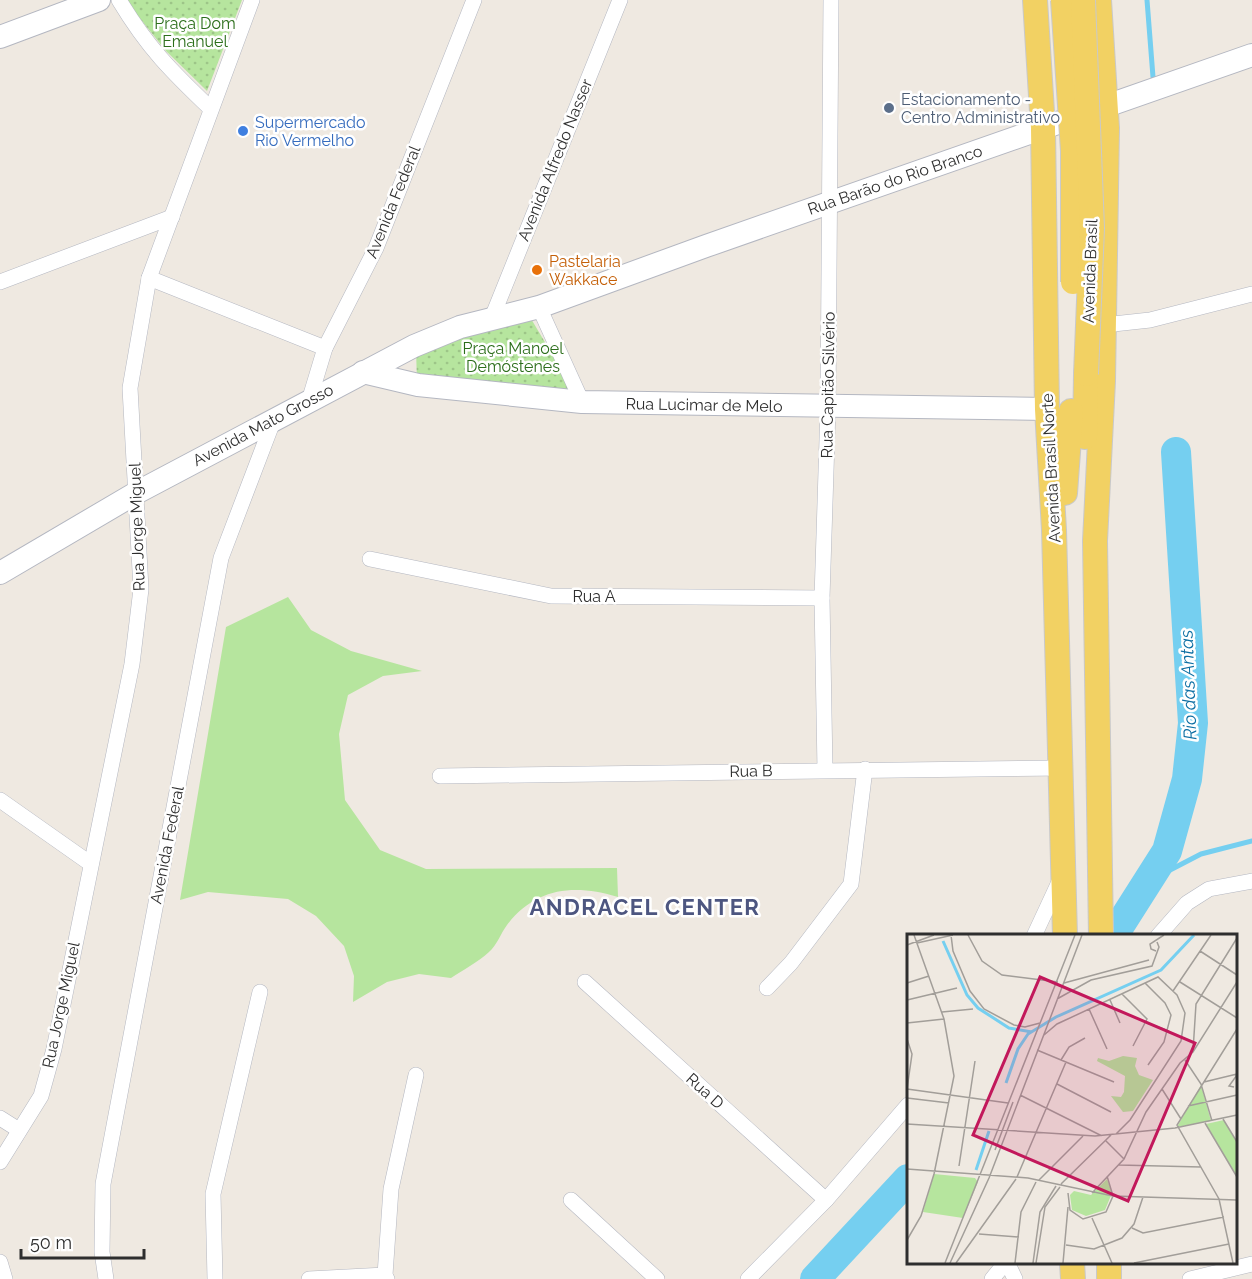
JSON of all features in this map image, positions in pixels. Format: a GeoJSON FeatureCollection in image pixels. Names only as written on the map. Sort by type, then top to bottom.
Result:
{"type":"FeatureCollection","features":[{"type":"Feature","properties":{"kind":"main road"},"geometry":{"type":"LineString","coordinates":[[0,37],[99,0]]}},
{"type":"Feature","properties":{"kind":"main road","name":"Avenida Brasil Norte"},"geometry":{"type":"LineString","coordinates":[[1035,0],[1043,128],[1047,409],[1054,530],[1065,934]]}},
{"type":"Feature","properties":{"kind":"main road","name":"Avenida Brasil"},"geometry":{"type":"LineString","coordinates":[[1063,0],[1074,174],[1085,463],[1095,541]]}},
{"type":"Feature","properties":{"kind":"main road","name":"Avenida Brasil"},"geometry":{"type":"LineString","coordinates":[[1054,530],[1065,498],[1080,373],[1092,228],[1083,0]]}},
{"type":"Feature","properties":{"kind":"main road"},"geometry":{"type":"LineString","coordinates":[[1099,0],[1106,105],[1104,325],[1095,541],[1101,934]]}},
{"type":"Feature","properties":{"kind":"main road","name":"Rua Barão do Rio Branco"},"geometry":{"type":"LineString","coordinates":[[539,307],[1252,55]]}},
{"type":"Feature","properties":{"kind":"main road","name":"Avenida Mato Grosso"},"geometry":{"type":"LineString","coordinates":[[0,573],[136,493],[363,372],[451,331],[539,307]]}},
{"type":"Feature","properties":{"kind":"main road","name":"Rua Lucimar de Melo"},"geometry":{"type":"LineString","coordinates":[[363,372],[418,385],[582,402],[828,408],[1047,409]]}},
{"type":"Feature","properties":{"kind":"main road"},"geometry":{"type":"LineString","coordinates":[[1072,1264],[1073,1279]]}},
{"type":"Feature","properties":{"kind":"street"},"geometry":{"type":"LineString","coordinates":[[119,0],[140,36],[162,62],[211,109]]}},
{"type":"Feature","properties":{"kind":"street","name":"Rua Jorge Miguel"},"geometry":{"type":"LineString","coordinates":[[0,1162],[41,1096],[54,1049],[134,653],[141,589],[130,388],[149,278],[252,0]]}},
{"type":"Feature","properties":{"kind":"street","name":"Avenida Federal"},"geometry":{"type":"LineString","coordinates":[[309,401],[326,348],[376,248],[474,0]]}},
{"type":"Feature","properties":{"kind":"street","name":"Avenida Alfredo Nasser"},"geometry":{"type":"LineString","coordinates":[[491,320],[620,0]]}},
{"type":"Feature","properties":{"kind":"street","name":"Rua Capitão Silvério"},"geometry":{"type":"LineString","coordinates":[[825,770],[822,598],[828,408],[831,0]]}},
{"type":"Feature","properties":{"kind":"street"},"geometry":{"type":"LineString","coordinates":[[0,282],[172,217]]}},
{"type":"Feature","properties":{"kind":"street"},"geometry":{"type":"LineString","coordinates":[[149,278],[326,348]]}},
{"type":"Feature","properties":{"kind":"street"},"geometry":{"type":"LineString","coordinates":[[1104,325],[1150,320],[1252,294]]}},
{"type":"Feature","properties":{"kind":"street"},"geometry":{"type":"LineString","coordinates":[[539,307],[582,402]]}},
{"type":"Feature","properties":{"kind":"street","name":"Avenida Federal"},"geometry":{"type":"LineString","coordinates":[[105,1279],[102,1252],[103,1184],[221,558],[274,419]]}},
{"type":"Feature","properties":{"kind":"street","name":"Rua A"},"geometry":{"type":"LineString","coordinates":[[370,559],[551,596],[822,598]]}},
{"type":"Feature","properties":{"kind":"street","name":"Rua B"},"geometry":{"type":"LineString","coordinates":[[440,776],[1062,768]]}},
{"type":"Feature","properties":{"kind":"street"},"geometry":{"type":"LineString","coordinates":[[767,988],[791,963],[852,884],[865,769]]}},
{"type":"Feature","properties":{"kind":"street"},"geometry":{"type":"LineString","coordinates":[[0,800],[91,864]]}},
{"type":"Feature","properties":{"kind":"street"},"geometry":{"type":"LineString","coordinates":[[1035,934],[1062,875]]}},
{"type":"Feature","properties":{"kind":"street"},"geometry":{"type":"LineString","coordinates":[[1160,934],[1187,903],[1209,889],[1252,881]]}},
{"type":"Feature","properties":{"kind":"street","name":"Rua D"},"geometry":{"type":"LineString","coordinates":[[585,982],[826,1200]]}},
{"type":"Feature","properties":{"kind":"street"},"geometry":{"type":"LineString","coordinates":[[215,1279],[213,1194],[260,992]]}},
{"type":"Feature","properties":{"kind":"street"},"geometry":{"type":"LineString","coordinates":[[309,1279],[386,1277],[391,1189],[416,1075]]}},
{"type":"Feature","properties":{"kind":"street"},"geometry":{"type":"LineString","coordinates":[[748,1279],[826,1200],[907,1107]]}},
{"type":"Feature","properties":{"kind":"street"},"geometry":{"type":"LineString","coordinates":[[0,1118],[19,1130]]}},
{"type":"Feature","properties":{"kind":"street"},"geometry":{"type":"LineString","coordinates":[[571,1200],[657,1279]]}},
{"type":"Feature","properties":{"kind":"street"},"geometry":{"type":"LineString","coordinates":[[0,1262],[5,1279]]}},
{"type":"Feature","properties":{"kind":"street"},"geometry":{"type":"LineString","coordinates":[[992,1279],[1005,1264]]}},
{"type":"Feature","properties":{"kind":"street"},"geometry":{"type":"LineString","coordinates":[[1007,1264],[1016,1279]]}},
{"type":"Feature","properties":{"kind":"street"},"geometry":{"type":"LineString","coordinates":[[1190,1279],[1252,1264]]}},
{"type":"Feature","properties":{"kind":"green space","name":"Praça Dom Emanuel"},"geometry":{"type":"Polygon","coordinates":[[[128,0],[242,0],[207,91],[166,51],[130,6],[128,0]]]}},
{"type":"Feature","properties":{"kind":"green space","name":"Praça Manoel Demóstenes"},"geometry":{"type":"Polygon","coordinates":[[[530,317],[578,398],[417,383],[416,348],[530,317]]]}},
{"type":"Feature","properties":{"kind":"green space"},"geometry":{"type":"Polygon","coordinates":[[[288,597],[311,630],[351,651],[422,671],[383,676],[348,695],[339,734],[345,800],[380,850],[426,869],[617,868],[618,897],[572,890],[544,896],[518,912],[489,952],[451,978],[419,974],[387,982],[353,1002],[354,976],[344,946],[316,916],[288,899],[208,892],[180,900],[226,627],[288,597]]]}},
{"type":"Feature","properties":{"kind":"waterway","name":"Rio das Antas"},"geometry":{"type":"LineString","coordinates":[[1147,0],[1153,77]]}},
{"type":"Feature","properties":{"kind":"waterway","name":"Rio das Antas"},"geometry":{"type":"LineString","coordinates":[[1114,934],[1167,851],[1187,779],[1193,723],[1176,452]]}},
{"type":"Feature","properties":{"kind":"waterway"},"geometry":{"type":"LineString","coordinates":[[1147,882],[1201,854],[1252,841]]}},
{"type":"Feature","properties":{"kind":"waterway","name":"Rio das Antas"},"geometry":{"type":"LineString","coordinates":[[815,1279],[907,1180]]}},
{"type":"Feature","properties":{"kind":"place","name":"Estacionamento - Centro Administrativo"},"geometry":{"type":"Point","coordinates":[889,108]}},
{"type":"Feature","properties":{"kind":"place","name":"Supermercado Rio Vermelho"},"geometry":{"type":"Point","coordinates":[243,131]}},
{"type":"Feature","properties":{"kind":"place","name":"Pastelaria Wakkace"},"geometry":{"type":"Point","coordinates":[537,270]}},
{"type":"Feature","properties":{"kind":"district","name":"ANDRACEL CENTER"},"geometry":{"type":"Point","coordinates":[645,907]}}]}
